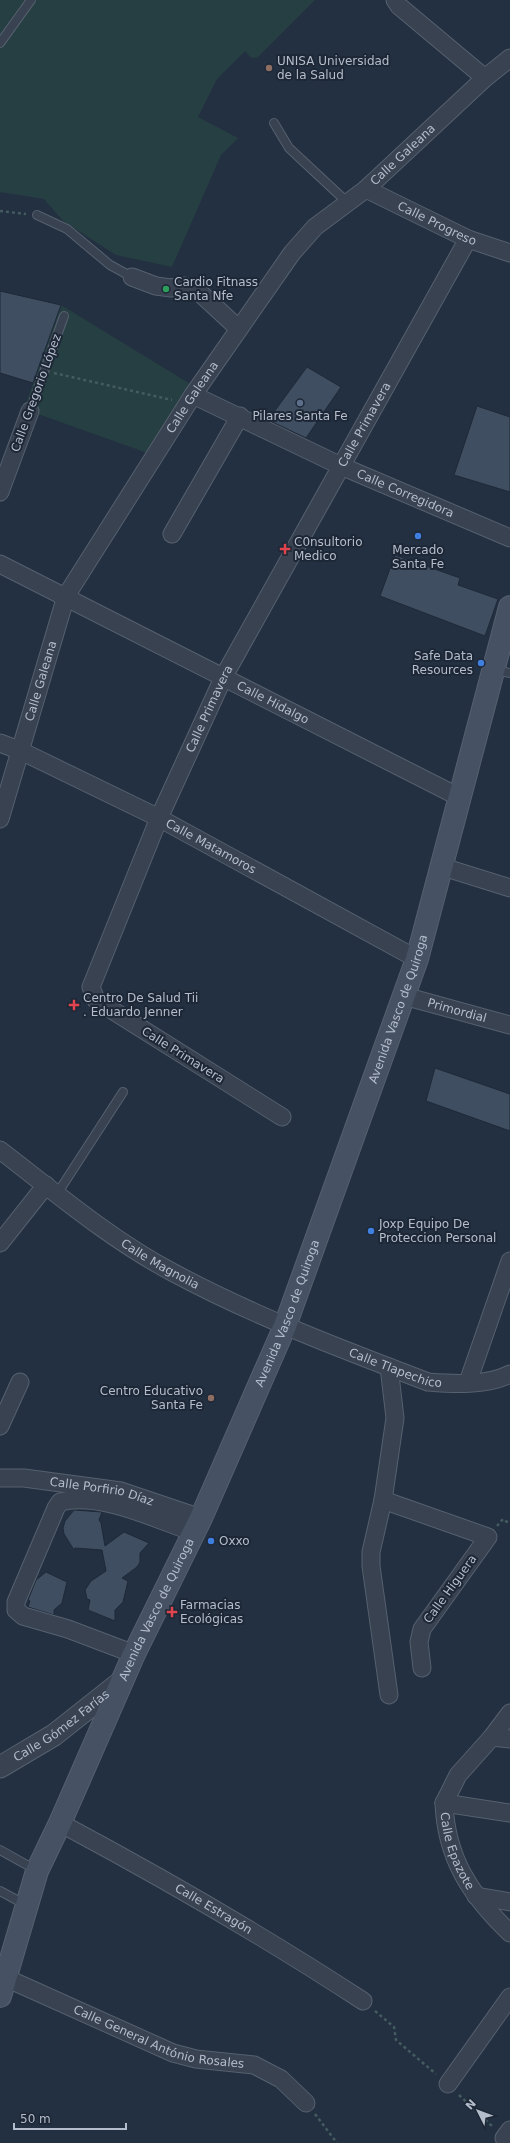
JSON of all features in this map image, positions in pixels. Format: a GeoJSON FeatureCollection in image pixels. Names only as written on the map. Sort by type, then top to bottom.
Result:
{"type":"FeatureCollection","features":[{"type":"Feature","properties":{"kind":"main road","name":"Avenida Vasco de Quiroga"},"geometry":{"type":"LineString","coordinates":[[3,1987],[37,1871],[60,1823],[121,1682],[197,1525],[285,1326],[417,959],[461,798],[502,671],[510,607]]}},
{"type":"Feature","properties":{"kind":"street"},"geometry":{"type":"LineString","coordinates":[[395,0],[399,6],[485,78]]}},
{"type":"Feature","properties":{"kind":"street","name":"Calle Galeana"},"geometry":{"type":"LineString","coordinates":[[0,819],[66,596],[190,399],[292,253],[315,227],[366,189],[485,78],[510,58]]}},
{"type":"Feature","properties":{"kind":"street","name":"Calle Progreso"},"geometry":{"type":"LineString","coordinates":[[366,189],[468,239],[510,253]]}},
{"type":"Feature","properties":{"kind":"street","name":"Calle Primavera"},"geometry":{"type":"LineString","coordinates":[[282,1117],[96,1000],[91,987],[159,818],[224,676],[468,239]]}},
{"type":"Feature","properties":{"kind":"street"},"geometry":{"type":"LineString","coordinates":[[132,277],[156,286],[171,288],[184,286],[200,293],[238,329]]}},
{"type":"Feature","properties":{"kind":"street","name":"Calle Corregidora"},"geometry":{"type":"LineString","coordinates":[[190,399],[240,416],[341,466],[510,538]]}},
{"type":"Feature","properties":{"kind":"street","name":"Calle Gregorio López"},"geometry":{"type":"LineString","coordinates":[[0,492],[30,411]]}},
{"type":"Feature","properties":{"kind":"street"},"geometry":{"type":"LineString","coordinates":[[172,534],[240,416]]}},
{"type":"Feature","properties":{"kind":"street","name":"Calle Hidalgo"},"geometry":{"type":"LineString","coordinates":[[0,564],[224,676],[461,798]]}},
{"type":"Feature","properties":{"kind":"street","name":"Calle Matamoros"},"geometry":{"type":"LineString","coordinates":[[0,743],[21,751],[159,818],[417,959]]}},
{"type":"Feature","properties":{"kind":"street"},"geometry":{"type":"LineString","coordinates":[[443,868],[510,888]]}},
{"type":"Feature","properties":{"kind":"street","name":"Primordial"},"geometry":{"type":"LineString","coordinates":[[404,996],[510,1025]]}},
{"type":"Feature","properties":{"kind":"street","name":"Calle Magnolia"},"geometry":{"type":"LineString","coordinates":[[0,1150],[98,1226],[172,1272],[285,1326]]}},
{"type":"Feature","properties":{"kind":"street"},"geometry":{"type":"LineString","coordinates":[[0,1243],[51,1189]]}},
{"type":"Feature","properties":{"kind":"street"},"geometry":{"type":"LineString","coordinates":[[468,1382],[510,1261]]}},
{"type":"Feature","properties":{"kind":"street","name":"Calle Tlapechico"},"geometry":{"type":"LineString","coordinates":[[285,1326],[428,1382],[451,1384],[492,1380],[510,1374]]}},
{"type":"Feature","properties":{"kind":"street"},"geometry":{"type":"LineString","coordinates":[[389,1367],[395,1418],[383,1500],[371,1552],[371,1566],[389,1695]]}},
{"type":"Feature","properties":{"kind":"street"},"geometry":{"type":"LineString","coordinates":[[0,1426],[20,1382]]}},
{"type":"Feature","properties":{"kind":"street","name":"Calle Porfirio Díaz"},"geometry":{"type":"LineString","coordinates":[[0,1478],[24,1478],[121,1491],[197,1525]]}},
{"type":"Feature","properties":{"kind":"street"},"geometry":{"type":"LineString","coordinates":[[134,1654],[68,1629],[23,1616],[16,1610],[16,1602],[56,1508],[60,1502],[68,1500],[97,1502],[197,1525]]}},
{"type":"Feature","properties":{"kind":"street","name":"Calle Higuera"},"geometry":{"type":"LineString","coordinates":[[383,1500],[488,1537],[422,1629],[419,1642],[422,1668]]}},
{"type":"Feature","properties":{"kind":"street","name":"Calle Gómez Farías"},"geometry":{"type":"LineString","coordinates":[[0,1766],[54,1735],[121,1682]]}},
{"type":"Feature","properties":{"kind":"street"},"geometry":{"type":"LineString","coordinates":[[510,1713],[492,1737],[458,1775],[444,1803],[510,1813]]}},
{"type":"Feature","properties":{"kind":"street"},"geometry":{"type":"LineString","coordinates":[[492,1737],[510,1739]]}},
{"type":"Feature","properties":{"kind":"street","name":"Calle Epazote"},"geometry":{"type":"LineString","coordinates":[[444,1803],[444,1821],[449,1843],[461,1875],[476,1896],[510,1933]]}},
{"type":"Feature","properties":{"kind":"street","name":"Calle Estragón"},"geometry":{"type":"LineString","coordinates":[[60,1823],[131,1861],[305,1963],[363,2001]]}},
{"type":"Feature","properties":{"kind":"street","name":"Calle Epazote"},"geometry":{"type":"LineString","coordinates":[[476,1896],[510,1902]]}},
{"type":"Feature","properties":{"kind":"street","name":"Calle General António Rosales"},"geometry":{"type":"LineString","coordinates":[[3,1987],[173,2053],[201,2060],[254,2065],[281,2079],[306,2103]]}},
{"type":"Feature","properties":{"kind":"street"},"geometry":{"type":"LineString","coordinates":[[448,2084],[510,1997]]}},
{"type":"Feature","properties":{"kind":"lane"},"geometry":{"type":"LineString","coordinates":[[0,43],[31,0]]}},
{"type":"Feature","properties":{"kind":"lane"},"geometry":{"type":"LineString","coordinates":[[274,124],[289,148],[348,203]]}},
{"type":"Feature","properties":{"kind":"lane"},"geometry":{"type":"LineString","coordinates":[[37,215],[67,229],[110,264],[132,277]]}},
{"type":"Feature","properties":{"kind":"lane","name":"Calle Gregorio López"},"geometry":{"type":"LineString","coordinates":[[30,411],[64,316]]}},
{"type":"Feature","properties":{"kind":"lane"},"geometry":{"type":"LineString","coordinates":[[51,1189],[123,1092]]}},
{"type":"Feature","properties":{"kind":"lane"},"geometry":{"type":"LineString","coordinates":[[0,1850],[37,1871]]}},
{"type":"Feature","properties":{"kind":"lane"},"geometry":{"type":"LineString","coordinates":[[0,1891],[26,1905]]}},
{"type":"Feature","properties":{"kind":"path"},"geometry":{"type":"LineString","coordinates":[[0,211],[37,215]]}},
{"type":"Feature","properties":{"kind":"path"},"geometry":{"type":"LineString","coordinates":[[44,371],[190,399]]}},
{"type":"Feature","properties":{"kind":"path"},"geometry":{"type":"LineString","coordinates":[[503,1519],[510,1524]]}},
{"type":"Feature","properties":{"kind":"path"},"geometry":{"type":"LineString","coordinates":[[306,2103],[337,2143]]}},
{"type":"Feature","properties":{"kind":"green space"},"geometry":{"type":"Polygon","coordinates":[[[0,0],[315,0],[257,58],[250,57],[245,51],[217,79],[198,117],[238,138],[221,155],[172,267],[116,255],[63,221],[44,199],[0,192],[0,0]]]}},
{"type":"Feature","properties":{"kind":"green space"},"geometry":{"type":"Polygon","coordinates":[[[61,305],[192,385],[150,454],[24,409],[61,305]]]}},
{"type":"Feature","properties":{"kind":"building"},"geometry":{"type":"Polygon","coordinates":[[[0,291],[61,305],[33,383],[0,373],[0,291]]]}},
{"type":"Feature","properties":{"kind":"building"},"geometry":{"type":"Polygon","coordinates":[[[307,367],[341,387],[306,438],[268,420],[307,367]]]}},
{"type":"Feature","properties":{"kind":"building"},"geometry":{"type":"Polygon","coordinates":[[[477,406],[510,417],[510,492],[454,475],[477,406]]]}},
{"type":"Feature","properties":{"kind":"building"},"geometry":{"type":"Polygon","coordinates":[[[395,555],[460,578],[458,585],[498,599],[485,636],[380,596],[395,555]]]}},
{"type":"Feature","properties":{"kind":"building"},"geometry":{"type":"Polygon","coordinates":[[[435,1068],[510,1094],[510,1131],[426,1101],[435,1068]]]}},
{"type":"Feature","properties":{"kind":"building"},"geometry":{"type":"Polygon","coordinates":[[[74,1510],[102,1512],[99,1520],[101,1523],[105,1546],[124,1532],[149,1543],[140,1553],[140,1562],[137,1567],[122,1578],[128,1581],[123,1602],[115,1610],[115,1621],[88,1610],[90,1600],[87,1599],[85,1590],[91,1581],[106,1571],[102,1550],[75,1548],[74,1550],[64,1534],[63,1528],[65,1521],[74,1510]]]}},
{"type":"Feature","properties":{"kind":"building"},"geometry":{"type":"Polygon","coordinates":[[[46,1572],[67,1582],[62,1603],[54,1610],[54,1615],[28,1607],[30,1601],[28,1600],[36,1580],[46,1572]]]}},
{"type":"Feature","properties":{"kind":"place","name":"UNISA Universidad de la Salud"},"geometry":{"type":"Point","coordinates":[269,68]}},
{"type":"Feature","properties":{"kind":"place","name":"Cardio Fitnass Santa Nfe"},"geometry":{"type":"Point","coordinates":[166,289]}},
{"type":"Feature","properties":{"kind":"place","name":"Pilares Santa Fe"},"geometry":{"type":"Point","coordinates":[300,403]}},
{"type":"Feature","properties":{"kind":"place","name":"Mercado Santa Fe"},"geometry":{"type":"Point","coordinates":[418,536]}},
{"type":"Feature","properties":{"kind":"place","name":"C0nsultorio Medico"},"geometry":{"type":"Point","coordinates":[285,549]}},
{"type":"Feature","properties":{"kind":"place","name":"Safe Data Resources"},"geometry":{"type":"Point","coordinates":[481,663]}},
{"type":"Feature","properties":{"kind":"place","name":"Centro De Salud Tii . Eduardo Jenner"},"geometry":{"type":"Point","coordinates":[74,1005]}},
{"type":"Feature","properties":{"kind":"place","name":"Joxp Equipo De Proteccion Personal"},"geometry":{"type":"Point","coordinates":[371,1231]}},
{"type":"Feature","properties":{"kind":"place","name":"Centro Educativo Santa Fe"},"geometry":{"type":"Point","coordinates":[211,1398]}},
{"type":"Feature","properties":{"kind":"place","name":"Oxxo"},"geometry":{"type":"Point","coordinates":[211,1541]}},
{"type":"Feature","properties":{"kind":"place","name":"Farmacias Ecológicas"},"geometry":{"type":"Point","coordinates":[172,1612]}}]}
